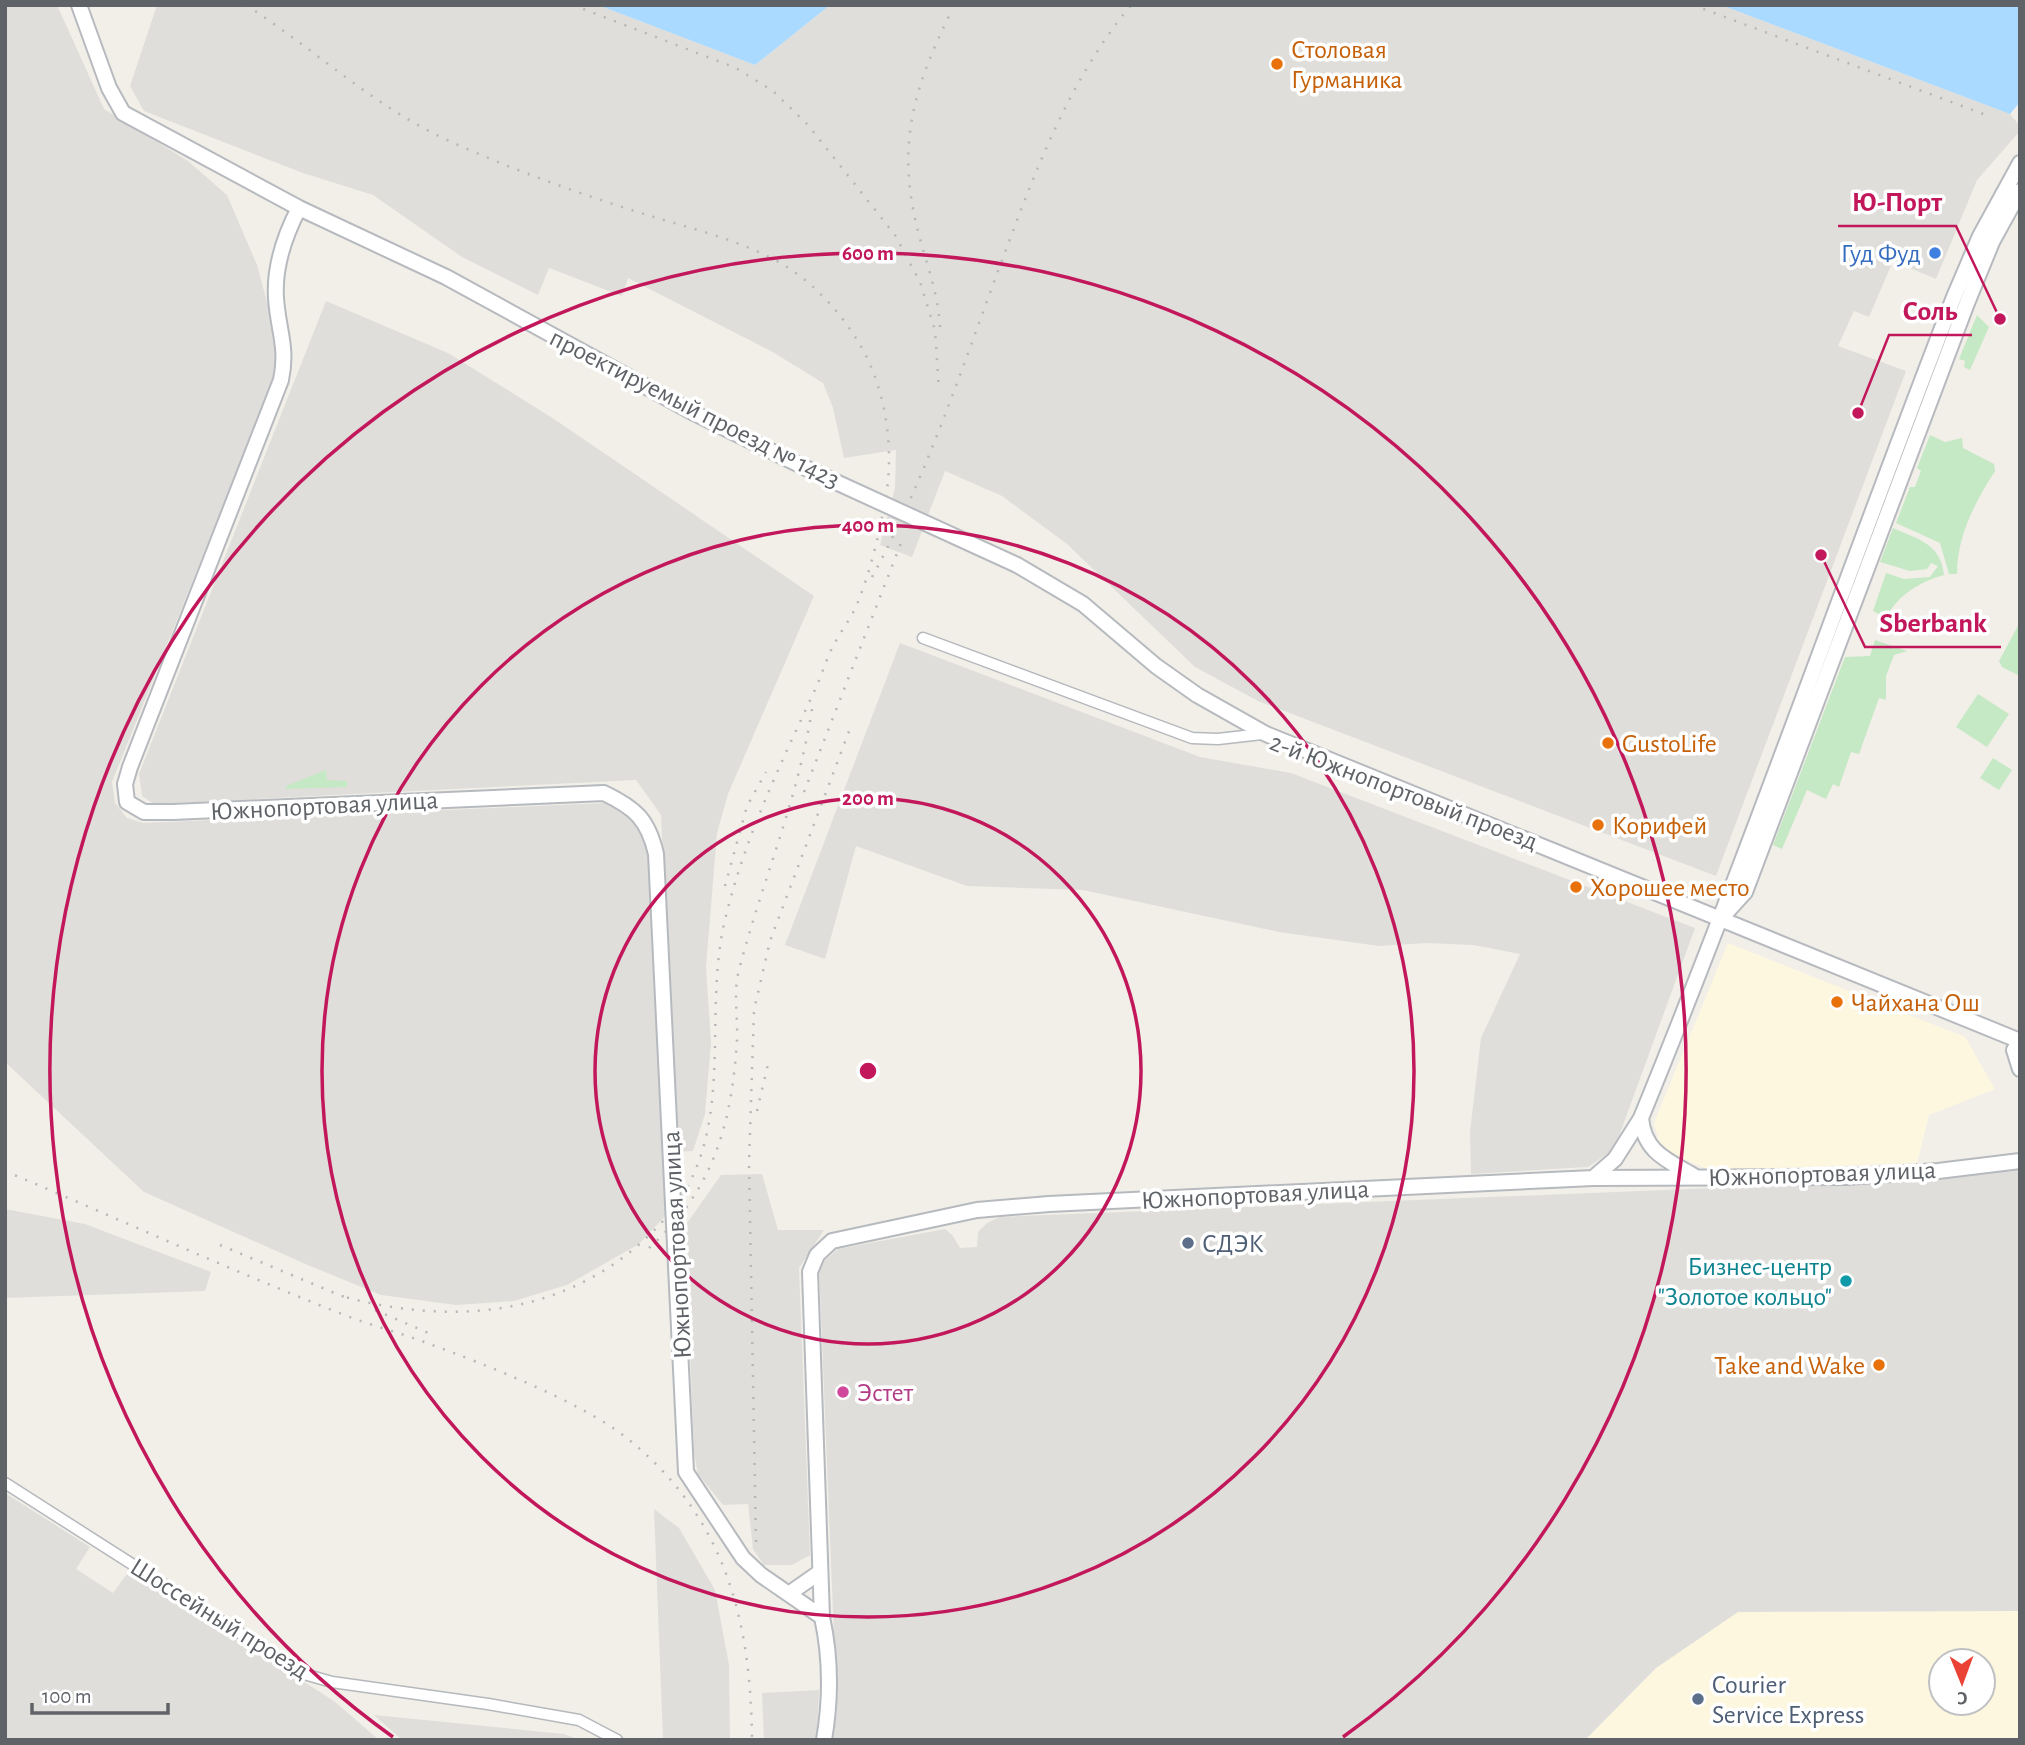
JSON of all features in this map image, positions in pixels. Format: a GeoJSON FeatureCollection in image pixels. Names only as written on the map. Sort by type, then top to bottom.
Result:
{"type":"FeatureCollection","features":[{"type":"Feature","properties":{"kind":"main road"},"geometry":{"type":"LineString","coordinates":[[79,5],[109,88],[123,113],[299,208]]}},
{"type":"Feature","properties":{"kind":"main road"},"geometry":{"type":"LineString","coordinates":[[1593,1178],[1615,1159],[1641,1118],[1722,918],[1739,865],[1958,287],[1982,230],[2020,163]]}},
{"type":"Feature","properties":{"kind":"main road"},"geometry":{"type":"LineString","coordinates":[[1722,918],[1745,892],[1967,303],[1992,242],[2020,191]]}},
{"type":"Feature","properties":{"kind":"main road","name":"проектируемый проезд № 1423"},"geometry":{"type":"LineString","coordinates":[[299,208],[408,258],[696,414],[814,472],[1017,565],[1083,604],[1156,666],[1197,695],[1266,734]]}},
{"type":"Feature","properties":{"kind":"main road","name":"Южнопортовая улица"},"geometry":{"type":"LineString","coordinates":[[299,208],[288,231],[278,271],[276,298],[286,357],[281,380],[130,766],[125,784],[127,802],[144,812],[173,812],[604,793],[631,806],[647,826],[656,852],[686,1472],[743,1558],[761,1575],[790,1593]]}},
{"type":"Feature","properties":{"kind":"main road","name":"2-й Южнопортовый проезд"},"geometry":{"type":"LineString","coordinates":[[1266,734],[2019,1040]]}},
{"type":"Feature","properties":{"kind":"main road"},"geometry":{"type":"LineString","coordinates":[[1739,865],[1743,874],[1753,870]]}},
{"type":"Feature","properties":{"kind":"main road"},"geometry":{"type":"LineString","coordinates":[[2019,1040],[2014,1050],[2020,1069]]}},
{"type":"Feature","properties":{"kind":"main road"},"geometry":{"type":"LineString","coordinates":[[1641,1118],[1643,1134],[1651,1148],[1695,1177]]}},
{"type":"Feature","properties":{"kind":"main road","name":"Южнопортовая улица"},"geometry":{"type":"LineString","coordinates":[[824,1740],[829,1671],[828,1646],[822,1617],[810,1272],[817,1255],[832,1241],[970,1212],[1049,1204],[1593,1178],[1846,1177],[1938,1171],[2020,1161]]}},
{"type":"Feature","properties":{"kind":"main road"},"geometry":{"type":"LineString","coordinates":[[820,1572],[790,1593],[822,1617]]}},
{"type":"Feature","properties":{"kind":"street","name":"2-й Южнопортовый проезд"},"geometry":{"type":"LineString","coordinates":[[923,638],[1192,738],[1218,739],[1266,734]]}},
{"type":"Feature","properties":{"kind":"street","name":"Шоссейный проезд"},"geometry":{"type":"LineString","coordinates":[[5,1483],[304,1674],[357,1686],[579,1720],[617,1740]]}},
{"type":"Feature","properties":{"kind":"shaded area"},"geometry":{"type":"Polygon","coordinates":[[[5,5],[57,5],[104,109],[188,161],[227,195],[257,265],[282,358],[112,782],[115,803],[127,818],[143,823],[606,803],[637,823],[649,853],[669,1212],[639,1244],[567,1285],[514,1301],[456,1305],[381,1295],[144,1192],[5,1062],[5,5]]]}},
{"type":"Feature","properties":{"kind":"shaded area"},"geometry":{"type":"Polygon","coordinates":[[[157,5],[598,5],[755,65],[830,5],[1721,5],[2010,114],[2020,126],[2020,131],[1977,180],[1936,279],[1893,261],[1869,317],[1854,311],[1838,346],[1906,371],[1716,876],[1258,701],[1195,667],[1067,544],[1002,496],[945,471],[912,557],[880,545],[895,488],[896,450],[844,458],[833,408],[823,383],[771,351],[628,278],[622,296],[549,268],[538,295],[462,257],[373,195],[303,173],[144,111],[130,86],[157,5]]]}},
{"type":"Feature","properties":{"kind":"shaded area"},"geometry":{"type":"Polygon","coordinates":[[[326,301],[448,353],[554,419],[814,596],[728,794],[717,833],[706,967],[711,1043],[705,1114],[693,1151],[677,1152],[661,815],[636,780],[154,804],[142,796],[139,774],[326,301]]]}},
{"type":"Feature","properties":{"kind":"shaded area"},"geometry":{"type":"Polygon","coordinates":[[[900,643],[1200,757],[1291,773],[1695,928],[1619,1136],[1610,1152],[1588,1167],[1471,1174],[1470,1132],[1481,1038],[1520,954],[1473,945],[1426,943],[1379,946],[1279,932],[1083,890],[967,886],[856,846],[825,959],[785,945],[900,643]]]}},
{"type":"Feature","properties":{"kind":"shaded area"},"geometry":{"type":"Polygon","coordinates":[[[1728,943],[1965,1037],[1995,1089],[1929,1115],[1917,1163],[1710,1170],[1661,1150],[1654,1123],[1728,943]]]}},
{"type":"Feature","properties":{"kind":"shaded area"},"geometry":{"type":"Polygon","coordinates":[[[2020,1168],[2020,1611],[1738,1612],[1656,1668],[1585,1740],[833,1740],[837,1711],[819,1266],[838,1249],[945,1229],[960,1248],[977,1247],[978,1232],[987,1223],[1000,1217],[1834,1183],[2020,1168]]]}},
{"type":"Feature","properties":{"kind":"shaded area"},"geometry":{"type":"Polygon","coordinates":[[[762,1174],[778,1230],[824,1230],[799,1268],[810,1555],[792,1565],[764,1565],[753,1549],[748,1504],[723,1505],[698,1474],[694,1453],[685,1226],[721,1175],[762,1174]]]}},
{"type":"Feature","properties":{"kind":"shaded area"},"geometry":{"type":"Polygon","coordinates":[[[5,1209],[85,1224],[211,1272],[205,1291],[5,1298],[5,1209]]]}},
{"type":"Feature","properties":{"kind":"shaded area"},"geometry":{"type":"Polygon","coordinates":[[[5,1493],[90,1547],[76,1569],[113,1593],[129,1571],[334,1701],[379,1740],[5,1740],[5,1493]]]}},
{"type":"Feature","properties":{"kind":"shaded area"},"geometry":{"type":"Polygon","coordinates":[[[654,1509],[679,1528],[715,1590],[729,1665],[730,1740],[663,1740],[654,1509]]]}},
{"type":"Feature","properties":{"kind":"shaded area"},"geometry":{"type":"Polygon","coordinates":[[[2020,1611],[2020,1740],[1585,1740],[1656,1668],[1738,1612],[2020,1611]]]}},
{"type":"Feature","properties":{"kind":"shaded area"},"geometry":{"type":"Polygon","coordinates":[[[819,1690],[817,1740],[764,1740],[762,1693],[819,1690]]]}},
{"type":"Feature","properties":{"kind":"shaded area"},"geometry":{"type":"Polygon","coordinates":[[[374,1715],[564,1734],[580,1740],[402,1740],[374,1715]]]}},
{"type":"Feature","properties":{"kind":"green space"},"geometry":{"type":"Polygon","coordinates":[[[1977,315],[1989,327],[1970,370],[1964,367],[1965,361],[1959,359],[1977,315]]]}},
{"type":"Feature","properties":{"kind":"green space"},"geometry":{"type":"Polygon","coordinates":[[[1930,435],[1945,442],[1962,438],[1963,448],[1994,464],[1995,471],[1974,507],[1964,533],[1957,574],[1949,574],[1940,543],[1896,523],[1910,487],[1915,487],[1921,471],[1917,468],[1930,435]]]}},
{"type":"Feature","properties":{"kind":"green space"},"geometry":{"type":"Polygon","coordinates":[[[1893,528],[1933,549],[1944,575],[1927,581],[1904,595],[1886,618],[1873,611],[1886,573],[1904,579],[1930,577],[1938,566],[1931,563],[1927,569],[1910,571],[1880,562],[1893,528]]]}},
{"type":"Feature","properties":{"kind":"green space"},"geometry":{"type":"Polygon","coordinates":[[[2020,622],[2020,676],[2002,667],[1999,661],[2020,622]]]}},
{"type":"Feature","properties":{"kind":"green space"},"geometry":{"type":"Polygon","coordinates":[[[1875,640],[1907,651],[1894,655],[1886,676],[1886,700],[1879,698],[1859,754],[1851,752],[1839,787],[1833,784],[1826,799],[1807,790],[1782,849],[1773,845],[1845,657],[1870,656],[1875,640]]]}},
{"type":"Feature","properties":{"kind":"green space"},"geometry":{"type":"Polygon","coordinates":[[[1978,694],[2009,714],[1987,747],[1956,727],[1978,694]]]}},
{"type":"Feature","properties":{"kind":"green space"},"geometry":{"type":"Polygon","coordinates":[[[1993,758],[2012,770],[1999,790],[1980,778],[1993,758]]]}},
{"type":"Feature","properties":{"kind":"green space"},"geometry":{"type":"Polygon","coordinates":[[[326,770],[327,780],[347,781],[347,787],[286,789],[286,786],[326,770]]]}},
{"type":"Feature","properties":{"kind":"water"},"geometry":{"type":"Polygon","coordinates":[[[598,5],[830,5],[755,65],[598,5]]]}},
{"type":"Feature","properties":{"kind":"water"},"geometry":{"type":"Polygon","coordinates":[[[1721,5],[2020,5],[2020,102],[2010,114],[1721,5]]]}},
{"type":"Feature","properties":{"kind":"railway"},"geometry":{"type":"LineString","coordinates":[[246,5],[367,93],[445,139],[566,188],[731,241],[766,255],[794,272],[828,302],[863,350],[877,384],[888,440],[886,496],[875,550],[863,589],[853,613],[830,651],[775,777],[732,894],[718,962],[710,1117],[702,1153],[687,1188],[663,1221],[629,1253],[593,1277],[554,1294],[514,1306],[472,1311],[429,1311],[385,1306],[341,1296]]}},
{"type":"Feature","properties":{"kind":"railway"},"geometry":{"type":"LineString","coordinates":[[573,5],[736,68],[773,91],[808,125],[895,235],[920,282],[935,330],[939,390]]}},
{"type":"Feature","properties":{"kind":"railway"},"geometry":{"type":"LineString","coordinates":[[872,577],[930,453],[1047,147],[1092,59],[1131,5]]}},
{"type":"Feature","properties":{"kind":"railway"},"geometry":{"type":"LineString","coordinates":[[1693,5],[1986,115]]}},
{"type":"Feature","properties":{"kind":"railway"},"geometry":{"type":"LineString","coordinates":[[940,327],[937,300],[916,223],[908,166],[909,139],[919,89],[951,12]]}},
{"type":"Feature","properties":{"kind":"railway"},"geometry":{"type":"LineString","coordinates":[[804,792],[903,538]]}},
{"type":"Feature","properties":{"kind":"railway"},"geometry":{"type":"LineString","coordinates":[[649,1248],[671,1226],[704,1179],[724,1127],[737,1039],[737,978],[799,772],[813,703]]}},
{"type":"Feature","properties":{"kind":"railway"},"geometry":{"type":"LineString","coordinates":[[756,1542],[749,1163],[754,1010],[770,941],[851,726]]}},
{"type":"Feature","properties":{"kind":"railway"},"geometry":{"type":"LineString","coordinates":[[725,886],[747,806],[766,772]]}},
{"type":"Feature","properties":{"kind":"railway"},"geometry":{"type":"LineString","coordinates":[[757,1111],[768,1064]]}},
{"type":"Feature","properties":{"kind":"railway"},"geometry":{"type":"LineString","coordinates":[[5,1171],[304,1299],[504,1373],[585,1411],[628,1439],[661,1469],[688,1502],[710,1537],[726,1574],[746,1653],[752,1740]]}},
{"type":"Feature","properties":{"kind":"railway"},"geometry":{"type":"LineString","coordinates":[[220,1245],[349,1299]]}},
{"type":"Feature","properties":{"kind":"railway"},"geometry":{"type":"LineString","coordinates":[[375,1310],[433,1335]]}},
{"type":"Feature","properties":{"kind":"place","name":"Столовая Гурманика"},"geometry":{"type":"Point","coordinates":[1277,64]}},
{"type":"Feature","properties":{"kind":"place","name":"Гуд Фуд"},"geometry":{"type":"Point","coordinates":[1935,253]}},
{"type":"Feature","properties":{"kind":"place","name":"Ю-Порт"},"geometry":{"type":"Point","coordinates":[2000,319]}},
{"type":"Feature","properties":{"kind":"place","name":"Соль"},"geometry":{"type":"Point","coordinates":[1858,413]}},
{"type":"Feature","properties":{"kind":"place","name":"Sberbank"},"geometry":{"type":"Point","coordinates":[1821,555]}},
{"type":"Feature","properties":{"kind":"place","name":"GustoLife"},"geometry":{"type":"Point","coordinates":[1608,743]}},
{"type":"Feature","properties":{"kind":"place","name":"Корифей"},"geometry":{"type":"Point","coordinates":[1598,825]}},
{"type":"Feature","properties":{"kind":"place","name":"Хорошее место"},"geometry":{"type":"Point","coordinates":[1576,887]}},
{"type":"Feature","properties":{"kind":"place","name":"Чайхана Ош"},"geometry":{"type":"Point","coordinates":[1837,1002]}},
{"type":"Feature","properties":{"kind":"place","name":"СДЭК"},"geometry":{"type":"Point","coordinates":[1188,1243]}},
{"type":"Feature","properties":{"kind":"place","name":"Бизнес-центр \"Золотое кольцо\""},"geometry":{"type":"Point","coordinates":[1846,1281]}},
{"type":"Feature","properties":{"kind":"place","name":"Take and Wake"},"geometry":{"type":"Point","coordinates":[1879,1365]}},
{"type":"Feature","properties":{"kind":"place","name":"Эстет"},"geometry":{"type":"Point","coordinates":[843,1392]}},
{"type":"Feature","properties":{"kind":"place","name":"Courier Service Express"},"geometry":{"type":"Point","coordinates":[1698,1699]}}]}
